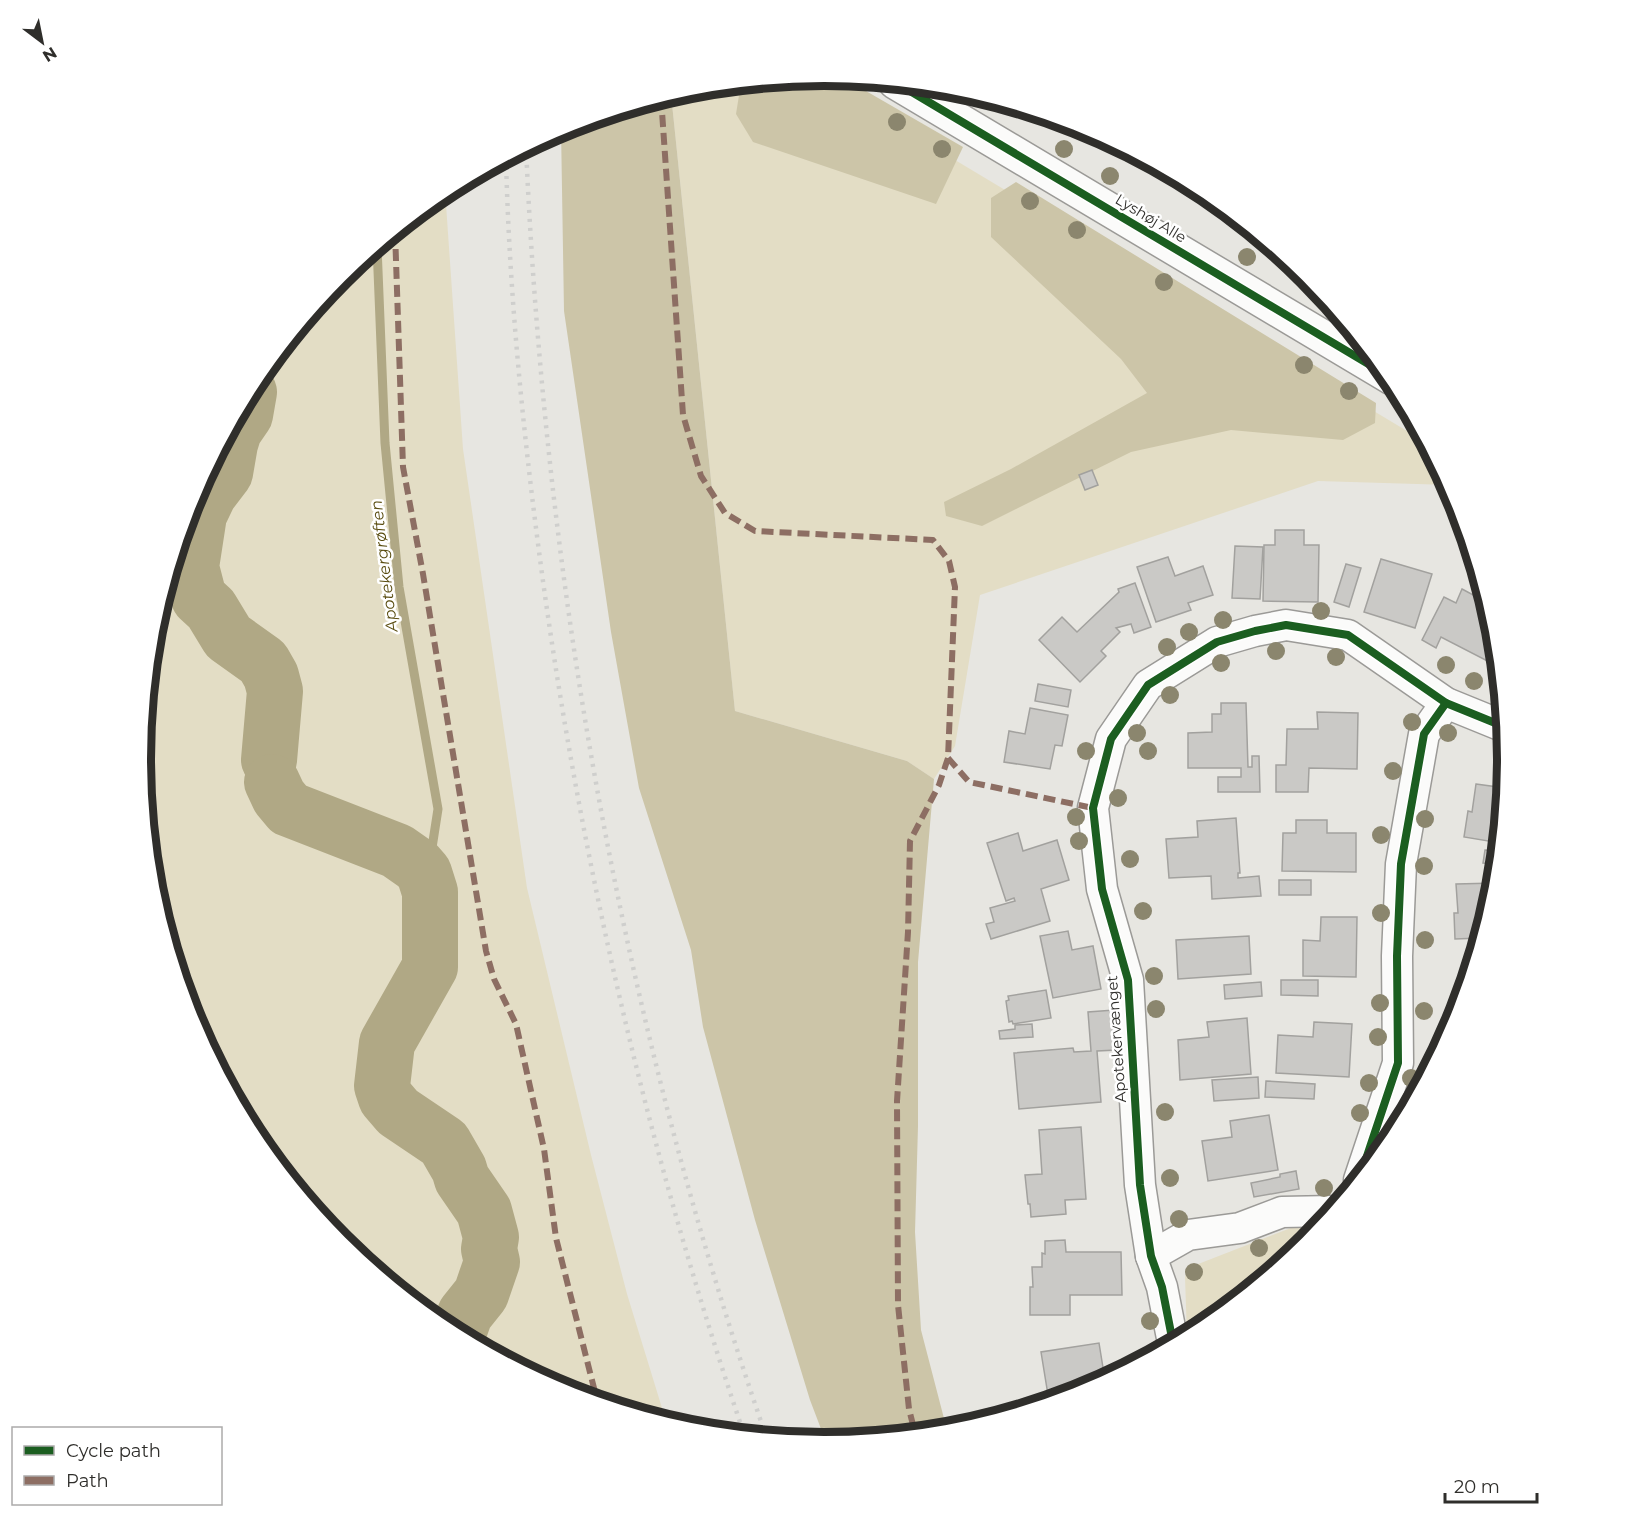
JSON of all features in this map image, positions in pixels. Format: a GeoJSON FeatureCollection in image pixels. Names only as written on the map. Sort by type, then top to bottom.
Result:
{"type":"FeatureCollection","features":[{"type":"Feature","properties":{"kind":"street","name":"Lyshøj Alle"},"geometry":{"type":"LineString","coordinates":[[910,91],[1369,364]]}},
{"type":"Feature","properties":{"kind":"street","name":"Apotekervænget"},"geometry":{"type":"LineString","coordinates":[[1171,1335],[1162,1287],[1151,1256],[1140,1185],[1128,980],[1102,890],[1093,808],[1111,739],[1148,685],[1217,642],[1286,625],[1348,635],[1446,703],[1496,724]]}},
{"type":"Feature","properties":{"kind":"street"},"geometry":{"type":"LineString","coordinates":[[1367,1155],[1398,1063],[1397,956],[1401,864],[1424,734],[1446,703]]}},
{"type":"Feature","properties":{"kind":"street"},"geometry":{"type":"LineString","coordinates":[[1151,1256],[1188,1235],[1240,1227],[1282,1212],[1321,1211]]}},
{"type":"Feature","properties":{"kind":"shaded area"},"geometry":{"type":"Polygon","coordinates":[[[832,86],[1414,435],[1439,485],[1318,481],[980,595],[955,746],[934,779],[907,761],[735,711],[672,103],[737,91],[780,87],[832,86]]]}},
{"type":"Feature","properties":{"kind":"shaded area"},"geometry":{"type":"Polygon","coordinates":[[[780,87],[859,87],[963,147],[936,204],[753,142],[736,114],[740,91],[780,87]]]}},
{"type":"Feature","properties":{"kind":"shaded area"},"geometry":{"type":"Polygon","coordinates":[[[672,103],[735,711],[907,761],[934,779],[918,962],[918,1126],[915,1232],[921,1330],[945,1421],[869,1430],[822,1432],[810,1400],[755,1220],[703,1027],[691,950],[639,788],[611,632],[564,311],[561,140],[608,121],[672,103]]]}},
{"type":"Feature","properties":{"kind":"shaded area"},"geometry":{"type":"Polygon","coordinates":[[[1016,182],[1376,403],[1375,423],[1343,440],[1231,430],[1131,452],[982,526],[946,516],[944,502],[1011,469],[1147,393],[1121,359],[991,237],[991,198],[1016,182]]]}},
{"type":"Feature","properties":{"kind":"shaded area"},"geometry":{"type":"Polygon","coordinates":[[[446,203],[463,449],[527,888],[627,1294],[663,1412],[608,1396],[527,1362],[451,1318],[381,1264],[319,1202],[291,1168],[242,1095],[221,1056],[187,975],[164,890],[157,846],[151,758],[157,671],[174,584],[203,501],[242,422],[291,349],[349,283],[381,253],[446,203]]]}},
{"type":"Feature","properties":{"kind":"shaded area"},"geometry":{"type":"Polygon","coordinates":[[[1308,1225],[1268,1264],[1234,1292],[1187,1325],[1185,1277],[1188,1268],[1296,1226],[1308,1225]]]}},
{"type":"Feature","properties":{"kind":"building"},"geometry":{"type":"Polygon","coordinates":[[[1092,470],[1098,485],[1085,490],[1079,475],[1092,470]]]}},
{"type":"Feature","properties":{"kind":"building"},"geometry":{"type":"Polygon","coordinates":[[[1275,530],[1304,530],[1304,545],[1319,545],[1318,602],[1263,601],[1264,545],[1275,545],[1275,530]]]}},
{"type":"Feature","properties":{"kind":"building"},"geometry":{"type":"Polygon","coordinates":[[[1235,546],[1263,547],[1260,599],[1232,598],[1235,546]]]}},
{"type":"Feature","properties":{"kind":"building"},"geometry":{"type":"Polygon","coordinates":[[[1168,557],[1175,576],[1203,566],[1213,595],[1188,603],[1191,610],[1156,622],[1137,567],[1168,557]]]}},
{"type":"Feature","properties":{"kind":"building"},"geometry":{"type":"Polygon","coordinates":[[[1381,559],[1432,574],[1415,628],[1364,612],[1381,559]]]}},
{"type":"Feature","properties":{"kind":"building"},"geometry":{"type":"Polygon","coordinates":[[[1346,564],[1361,568],[1349,607],[1334,602],[1346,564]]]}},
{"type":"Feature","properties":{"kind":"building"},"geometry":{"type":"Polygon","coordinates":[[[1135,583],[1151,627],[1134,633],[1131,624],[1116,628],[1120,632],[1101,651],[1106,656],[1080,682],[1039,640],[1062,617],[1077,632],[1119,592],[1118,589],[1135,583]]]}},
{"type":"Feature","properties":{"kind":"building"},"geometry":{"type":"Polygon","coordinates":[[[1462,589],[1475,596],[1477,592],[1491,663],[1441,637],[1436,648],[1422,640],[1444,597],[1456,603],[1462,589]]]}},
{"type":"Feature","properties":{"kind":"building"},"geometry":{"type":"Polygon","coordinates":[[[1038,684],[1071,690],[1068,707],[1035,701],[1038,684]]]}},
{"type":"Feature","properties":{"kind":"building"},"geometry":{"type":"Polygon","coordinates":[[[1221,703],[1246,703],[1248,767],[1252,767],[1252,756],[1259,756],[1260,792],[1218,792],[1218,777],[1241,777],[1241,768],[1188,768],[1188,733],[1212,732],[1212,714],[1221,714],[1221,703]]]}},
{"type":"Feature","properties":{"kind":"building"},"geometry":{"type":"Polygon","coordinates":[[[1030,708],[1068,715],[1062,746],[1055,745],[1050,769],[1004,762],[1009,731],[1025,734],[1030,708]]]}},
{"type":"Feature","properties":{"kind":"building"},"geometry":{"type":"Polygon","coordinates":[[[1317,712],[1358,713],[1357,769],[1309,768],[1308,792],[1276,792],[1276,765],[1286,765],[1287,729],[1318,729],[1317,712]]]}},
{"type":"Feature","properties":{"kind":"building"},"geometry":{"type":"Polygon","coordinates":[[[1476,784],[1497,787],[1492,842],[1464,837],[1468,811],[1472,812],[1476,784]]]}},
{"type":"Feature","properties":{"kind":"building"},"geometry":{"type":"Polygon","coordinates":[[[1236,818],[1240,873],[1238,873],[1238,878],[1259,876],[1261,896],[1212,899],[1211,876],[1169,878],[1166,839],[1198,837],[1197,821],[1236,818]]]}},
{"type":"Feature","properties":{"kind":"building"},"geometry":{"type":"Polygon","coordinates":[[[1296,820],[1327,820],[1327,833],[1356,833],[1356,872],[1282,871],[1283,833],[1296,833],[1296,820]]]}},
{"type":"Feature","properties":{"kind":"building"},"geometry":{"type":"Polygon","coordinates":[[[1018,833],[1023,851],[1057,840],[1069,880],[1041,889],[1050,921],[991,939],[986,924],[994,922],[990,908],[1015,901],[1014,898],[1006,901],[987,843],[1018,833]]]}},
{"type":"Feature","properties":{"kind":"building"},"geometry":{"type":"Polygon","coordinates":[[[1485,850],[1491,850],[1489,863],[1483,863],[1485,850]]]}},
{"type":"Feature","properties":{"kind":"building"},"geometry":{"type":"Polygon","coordinates":[[[1279,880],[1311,880],[1311,895],[1279,895],[1279,880]]]}},
{"type":"Feature","properties":{"kind":"building"},"geometry":{"type":"Polygon","coordinates":[[[1486,883],[1473,938],[1455,939],[1454,913],[1458,913],[1456,884],[1486,883]]]}},
{"type":"Feature","properties":{"kind":"building"},"geometry":{"type":"Polygon","coordinates":[[[1321,917],[1357,917],[1356,977],[1303,976],[1303,940],[1320,941],[1321,917]]]}},
{"type":"Feature","properties":{"kind":"building"},"geometry":{"type":"Polygon","coordinates":[[[1068,931],[1072,950],[1093,946],[1101,989],[1053,998],[1040,936],[1068,931]]]}},
{"type":"Feature","properties":{"kind":"building"},"geometry":{"type":"Polygon","coordinates":[[[1249,936],[1251,974],[1178,979],[1176,940],[1249,936]]]}},
{"type":"Feature","properties":{"kind":"building"},"geometry":{"type":"Polygon","coordinates":[[[1281,980],[1318,980],[1318,996],[1281,995],[1281,980]]]}},
{"type":"Feature","properties":{"kind":"building"},"geometry":{"type":"Polygon","coordinates":[[[1261,982],[1262,996],[1225,999],[1224,985],[1261,982]]]}},
{"type":"Feature","properties":{"kind":"building"},"geometry":{"type":"Polygon","coordinates":[[[1046,990],[1051,1018],[1013,1024],[1012,1021],[1009,1022],[1006,1001],[1009,1000],[1008,996],[1046,990]]]}},
{"type":"Feature","properties":{"kind":"building"},"geometry":{"type":"Polygon","coordinates":[[[1114,1010],[1117,1050],[1097,1051],[1101,1102],[1019,1109],[1014,1053],[1073,1048],[1074,1052],[1091,1051],[1088,1012],[1114,1010]]]}},
{"type":"Feature","properties":{"kind":"building"},"geometry":{"type":"Polygon","coordinates":[[[1247,1018],[1251,1074],[1180,1080],[1178,1040],[1209,1037],[1207,1022],[1247,1018]]]}},
{"type":"Feature","properties":{"kind":"building"},"geometry":{"type":"Polygon","coordinates":[[[1314,1022],[1352,1024],[1349,1077],[1276,1073],[1278,1035],[1313,1037],[1314,1022]]]}},
{"type":"Feature","properties":{"kind":"building"},"geometry":{"type":"Polygon","coordinates":[[[1032,1024],[1033,1037],[1000,1039],[999,1031],[1015,1029],[1015,1025],[1032,1024]]]}},
{"type":"Feature","properties":{"kind":"building"},"geometry":{"type":"Polygon","coordinates":[[[1258,1077],[1259,1098],[1214,1101],[1212,1080],[1258,1077]]]}},
{"type":"Feature","properties":{"kind":"building"},"geometry":{"type":"Polygon","coordinates":[[[1266,1081],[1315,1084],[1314,1099],[1265,1097],[1266,1081]]]}},
{"type":"Feature","properties":{"kind":"building"},"geometry":{"type":"Polygon","coordinates":[[[1269,1115],[1278,1170],[1208,1181],[1202,1141],[1232,1137],[1230,1121],[1269,1115]]]}},
{"type":"Feature","properties":{"kind":"building"},"geometry":{"type":"Polygon","coordinates":[[[1081,1127],[1086,1199],[1065,1200],[1066,1214],[1031,1217],[1025,1175],[1042,1174],[1039,1130],[1081,1127]]]}},
{"type":"Feature","properties":{"kind":"building"},"geometry":{"type":"Polygon","coordinates":[[[1296,1171],[1299,1189],[1254,1197],[1251,1183],[1296,1171]]]}},
{"type":"Feature","properties":{"kind":"building"},"geometry":{"type":"Polygon","coordinates":[[[1065,1240],[1066,1252],[1121,1252],[1122,1295],[1070,1295],[1070,1315],[1030,1315],[1030,1287],[1033,1287],[1032,1267],[1042,1267],[1045,1241],[1065,1240]]]}},
{"type":"Feature","properties":{"kind":"building"},"geometry":{"type":"Polygon","coordinates":[[[1099,1343],[1103,1370],[1048,1393],[1041,1352],[1099,1343]]]}},
{"type":"Feature","properties":{"kind":"waterway","name":"Apotekergrøften"},"geometry":{"type":"LineString","coordinates":[[377,256],[385,443],[399,587],[438,809],[427,880]]}},
{"type":"Feature","properties":{"kind":"waterway"},"geometry":{"type":"LineString","coordinates":[[230,444],[225,473],[209,494],[199,515],[191,567],[199,598],[211,609],[228,637],[263,662],[271,676],[275,691],[269,760]]}},
{"type":"Feature","properties":{"kind":"waterway"},"geometry":{"type":"LineString","coordinates":[[272,782],[279,797],[289,809],[397,851],[424,873],[430,892],[430,967],[387,1043],[382,1086],[386,1098],[398,1112],[444,1143],[462,1179],[484,1211],[491,1237],[489,1249],[492,1262],[481,1294],[465,1314],[461,1324]]}},
{"type":"Feature","properties":{"kind":"railway"},"geometry":{"type":"LineString","coordinates":[[527,155],[536,311],[551,475],[572,638],[599,800],[632,961],[670,1121],[715,1279],[764,1428]]}},
{"type":"Feature","properties":{"kind":"railway"},"geometry":{"type":"LineString","coordinates":[[506,166],[513,300],[526,442],[553,650],[572,764],[618,990],[645,1102],[675,1214],[742,1426]]}},
{"type":"Feature","properties":{"kind":"marked path"},"geometry":{"type":"LineString","coordinates":[[662,105],[683,415],[701,476],[725,513],[755,531],[933,540],[949,561],[955,587],[948,758],[939,785],[910,841],[908,932],[897,1101],[898,1305],[909,1409],[913,1426]]}},
{"type":"Feature","properties":{"kind":"marked path"},"geometry":{"type":"LineString","coordinates":[[395,241],[403,467],[486,951],[494,979],[516,1024],[544,1149],[556,1238],[595,1391]]}},
{"type":"Feature","properties":{"kind":"marked path"},"geometry":{"type":"LineString","coordinates":[[948,758],[969,782],[1093,808]]}},
{"type":"Feature","properties":{"kind":"cycle path"},"geometry":{"type":"LineString","coordinates":[[910,91],[1369,364]]}},
{"type":"Feature","properties":{"kind":"cycle path"},"geometry":{"type":"LineString","coordinates":[[1171,1335],[1162,1287],[1151,1256],[1140,1185],[1128,980],[1102,889],[1093,808],[1111,739],[1148,685],[1217,642],[1286,625],[1348,635],[1446,703],[1496,724]]}},
{"type":"Feature","properties":{"kind":"cycle path"},"geometry":{"type":"LineString","coordinates":[[1367,1155],[1398,1063],[1397,956],[1401,864],[1424,734],[1446,703]]}}]}
